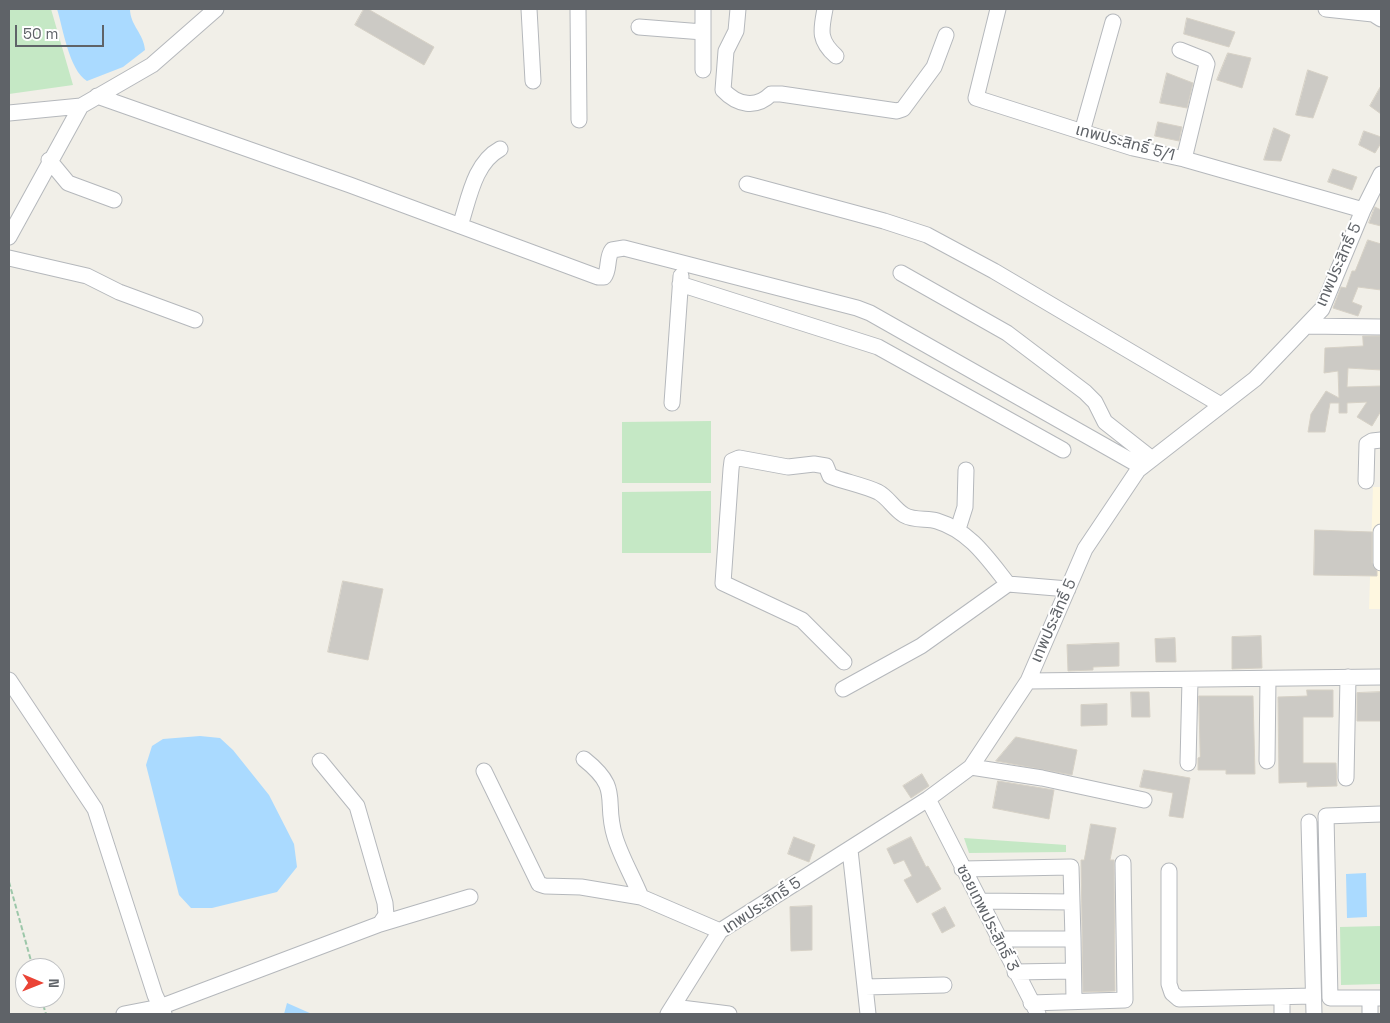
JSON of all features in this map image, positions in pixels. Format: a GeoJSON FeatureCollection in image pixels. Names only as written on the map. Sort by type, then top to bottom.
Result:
{"type":"FeatureCollection","features":[{"type":"Feature","properties":{"kind":"street"},"geometry":{"type":"LineString","coordinates":[[9,112],[80,106],[152,65],[216,9]]}},
{"type":"Feature","properties":{"kind":"street"},"geometry":{"type":"LineString","coordinates":[[529,9],[533,81]]}},
{"type":"Feature","properties":{"kind":"street"},"geometry":{"type":"LineString","coordinates":[[578,9],[579,120]]}},
{"type":"Feature","properties":{"kind":"street"},"geometry":{"type":"LineString","coordinates":[[702,70],[703,9]]}},
{"type":"Feature","properties":{"kind":"street"},"geometry":{"type":"LineString","coordinates":[[738,9],[736,31],[726,51],[723,90],[731,98],[748,104],[763,102],[771,94],[781,94],[897,111],[903,109],[934,67],[946,35]]}},
{"type":"Feature","properties":{"kind":"street"},"geometry":{"type":"LineString","coordinates":[[825,9],[821,32],[824,42],[836,56]]}},
{"type":"Feature","properties":{"kind":"street","name":"เทพประสิทธิ์ 5/1"},"geometry":{"type":"LineString","coordinates":[[998,9],[976,98],[1133,148],[1184,159],[1363,210]]}},
{"type":"Feature","properties":{"kind":"street"},"geometry":{"type":"LineString","coordinates":[[1326,9],[1373,14],[1381,19]]}},
{"type":"Feature","properties":{"kind":"street"},"geometry":{"type":"LineString","coordinates":[[1082,132],[1113,22]]}},
{"type":"Feature","properties":{"kind":"street"},"geometry":{"type":"LineString","coordinates":[[639,27],[703,32]]}},
{"type":"Feature","properties":{"kind":"street"},"geometry":{"type":"LineString","coordinates":[[1180,50],[1205,60],[1208,64],[1184,159]]}},
{"type":"Feature","properties":{"kind":"street"},"geometry":{"type":"LineString","coordinates":[[97,96],[598,277],[604,277],[607,274],[609,254],[616,248],[624,248],[772,284],[870,313],[1147,463]]}},
{"type":"Feature","properties":{"kind":"street"},"geometry":{"type":"LineString","coordinates":[[9,237],[49,160],[80,106]]}},
{"type":"Feature","properties":{"kind":"street"},"geometry":{"type":"LineString","coordinates":[[460,226],[481,166],[489,155],[500,149]]}},
{"type":"Feature","properties":{"kind":"street"},"geometry":{"type":"LineString","coordinates":[[49,160],[68,183],[114,200]]}},
{"type":"Feature","properties":{"kind":"street","name":"เทพประสิทธิ์ 5"},"geometry":{"type":"LineString","coordinates":[[671,1010],[720,931],[928,800],[971,766],[1028,681],[1086,549],[1138,470],[1254,379],[1322,309],[1363,210],[1381,174]]}},
{"type":"Feature","properties":{"kind":"street"},"geometry":{"type":"LineString","coordinates":[[747,184],[884,220],[927,235],[994,272],[1221,405]]}},
{"type":"Feature","properties":{"kind":"street"},"geometry":{"type":"LineString","coordinates":[[9,258],[87,276],[119,292],[195,320]]}},
{"type":"Feature","properties":{"kind":"street"},"geometry":{"type":"LineString","coordinates":[[672,403],[682,262]]}},
{"type":"Feature","properties":{"kind":"street"},"geometry":{"type":"LineString","coordinates":[[901,273],[1007,333],[1085,392],[1095,402],[1105,422],[1147,463]]}},
{"type":"Feature","properties":{"kind":"street"},"geometry":{"type":"LineString","coordinates":[[680,284],[878,347],[1063,450]]}},
{"type":"Feature","properties":{"kind":"street"},"geometry":{"type":"LineString","coordinates":[[1306,326],[1381,326]]}},
{"type":"Feature","properties":{"kind":"street"},"geometry":{"type":"LineString","coordinates":[[1366,481],[1368,444],[1372,441],[1381,440]]}},
{"type":"Feature","properties":{"kind":"street"},"geometry":{"type":"LineString","coordinates":[[844,662],[802,620],[723,583],[732,461],[739,458],[788,467],[814,464],[826,466],[830,476],[878,492],[903,514],[915,519],[936,521],[958,529],[978,546],[1008,584]]}},
{"type":"Feature","properties":{"kind":"street"},"geometry":{"type":"LineString","coordinates":[[958,529],[965,507],[966,470]]}},
{"type":"Feature","properties":{"kind":"street"},"geometry":{"type":"LineString","coordinates":[[1381,532],[1381,563]]}},
{"type":"Feature","properties":{"kind":"street"},"geometry":{"type":"LineString","coordinates":[[843,688],[921,646],[1008,584],[1068,589]]}},
{"type":"Feature","properties":{"kind":"street"},"geometry":{"type":"LineString","coordinates":[[1028,681],[1381,676]]}},
{"type":"Feature","properties":{"kind":"street"},"geometry":{"type":"LineString","coordinates":[[1346,778],[1348,677]]}},
{"type":"Feature","properties":{"kind":"street"},"geometry":{"type":"LineString","coordinates":[[1267,761],[1268,678]]}},
{"type":"Feature","properties":{"kind":"street"},"geometry":{"type":"LineString","coordinates":[[9,680],[95,809],[162,1011]]}},
{"type":"Feature","properties":{"kind":"street"},"geometry":{"type":"LineString","coordinates":[[1188,763],[1190,680]]}},
{"type":"Feature","properties":{"kind":"street"},"geometry":{"type":"LineString","coordinates":[[584,759],[600,771],[608,786],[615,838],[641,897]]}},
{"type":"Feature","properties":{"kind":"street"},"geometry":{"type":"LineString","coordinates":[[320,761],[357,806],[385,903],[386,915],[380,924]]}},
{"type":"Feature","properties":{"kind":"street"},"geometry":{"type":"LineString","coordinates":[[971,766],[1042,778],[1144,800]]}},
{"type":"Feature","properties":{"kind":"street"},"geometry":{"type":"LineString","coordinates":[[484,771],[540,884],[545,886],[581,887],[641,897],[720,931]]}},
{"type":"Feature","properties":{"kind":"street","name":"ซอยเทพประสิทธิ์ 3"},"geometry":{"type":"LineString","coordinates":[[928,800],[1034,1008]]}},
{"type":"Feature","properties":{"kind":"street"},"geometry":{"type":"LineString","coordinates":[[1370,1014],[1376,998],[1330,998],[1326,816],[1381,814]]}},
{"type":"Feature","properties":{"kind":"street"},"geometry":{"type":"LineString","coordinates":[[1309,822],[1314,1014]]}},
{"type":"Feature","properties":{"kind":"street"},"geometry":{"type":"LineString","coordinates":[[850,850],[868,1014]]}},
{"type":"Feature","properties":{"kind":"street"},"geometry":{"type":"LineString","coordinates":[[1034,1008],[1074,1001],[1125,1000],[1124,863]]}},
{"type":"Feature","properties":{"kind":"street"},"geometry":{"type":"LineString","coordinates":[[962,869],[1071,867],[1074,1001]]}},
{"type":"Feature","properties":{"kind":"street"},"geometry":{"type":"LineString","coordinates":[[1168,870],[1169,984],[1172,993],[1179,1000],[1189,1007],[1282,997],[1313,996]]}},
{"type":"Feature","properties":{"kind":"street"},"geometry":{"type":"LineString","coordinates":[[124,1014],[162,1011],[380,924],[470,898]]}},
{"type":"Feature","properties":{"kind":"street"},"geometry":{"type":"LineString","coordinates":[[979,902],[1072,902]]}},
{"type":"Feature","properties":{"kind":"street"},"geometry":{"type":"LineString","coordinates":[[998,939],[1073,939]]}},
{"type":"Feature","properties":{"kind":"street"},"geometry":{"type":"LineString","coordinates":[[1014,972],[1073,971]]}},
{"type":"Feature","properties":{"kind":"street"},"geometry":{"type":"LineString","coordinates":[[865,987],[944,985]]}},
{"type":"Feature","properties":{"kind":"street"},"geometry":{"type":"LineString","coordinates":[[1282,997],[1282,1014]]}},
{"type":"Feature","properties":{"kind":"street"},"geometry":{"type":"LineString","coordinates":[[671,1010],[730,1014]]}},
{"type":"Feature","properties":{"kind":"path"},"geometry":{"type":"LineString","coordinates":[[9,882],[30,958]]}},
{"type":"Feature","properties":{"kind":"shaded area"},"geometry":{"type":"Polygon","coordinates":[[[1373,487],[1381,487],[1381,609],[1369,609],[1373,487]]]}},
{"type":"Feature","properties":{"kind":"green space"},"geometry":{"type":"Polygon","coordinates":[[[9,9],[51,9],[73,85],[9,94],[9,9]]]}},
{"type":"Feature","properties":{"kind":"green space"},"geometry":{"type":"Polygon","coordinates":[[[711,421],[711,483],[622,483],[622,422],[711,421]]]}},
{"type":"Feature","properties":{"kind":"green space"},"geometry":{"type":"Polygon","coordinates":[[[711,491],[711,553],[622,553],[622,492],[711,491]]]}},
{"type":"Feature","properties":{"kind":"green space"},"geometry":{"type":"Polygon","coordinates":[[[964,838],[1066,845],[1066,852],[969,853],[964,838]]]}},
{"type":"Feature","properties":{"kind":"green space"},"geometry":{"type":"Polygon","coordinates":[[[1381,926],[1381,984],[1341,985],[1340,927],[1381,926]]]}},
{"type":"Feature","properties":{"kind":"water"},"geometry":{"type":"Polygon","coordinates":[[[57,9],[130,9],[132,20],[142,39],[145,50],[123,67],[87,81],[81,76],[71,58],[57,9]]]}},
{"type":"Feature","properties":{"kind":"water"},"geometry":{"type":"Polygon","coordinates":[[[200,736],[220,738],[233,750],[269,795],[294,844],[297,867],[277,892],[212,908],[191,908],[179,895],[146,765],[152,746],[163,739],[200,736]]]}},
{"type":"Feature","properties":{"kind":"water"},"geometry":{"type":"Polygon","coordinates":[[[1366,873],[1367,917],[1347,918],[1346,874],[1366,873]]]}},
{"type":"Feature","properties":{"kind":"water"},"geometry":{"type":"Polygon","coordinates":[[[287,1003],[312,1014],[284,1014],[287,1003]]]}},
{"type":"Feature","properties":{"kind":"building"},"geometry":{"type":"Polygon","coordinates":[[[364,9],[368,9],[434,47],[424,65],[355,25],[364,9]]]}},
{"type":"Feature","properties":{"kind":"building"},"geometry":{"type":"Polygon","coordinates":[[[1187,18],[1235,32],[1229,47],[1184,34],[1187,18]]]}},
{"type":"Feature","properties":{"kind":"building"},"geometry":{"type":"Polygon","coordinates":[[[1228,53],[1251,58],[1242,88],[1217,80],[1228,53]]]}},
{"type":"Feature","properties":{"kind":"building"},"geometry":{"type":"Polygon","coordinates":[[[1308,70],[1328,77],[1313,118],[1296,115],[1308,70]]]}},
{"type":"Feature","properties":{"kind":"building"},"geometry":{"type":"Polygon","coordinates":[[[1167,73],[1193,83],[1187,108],[1160,103],[1167,73]]]}},
{"type":"Feature","properties":{"kind":"building"},"geometry":{"type":"Polygon","coordinates":[[[1381,86],[1381,114],[1370,106],[1381,86]]]}},
{"type":"Feature","properties":{"kind":"building"},"geometry":{"type":"Polygon","coordinates":[[[1158,122],[1182,127],[1179,141],[1155,136],[1158,122]]]}},
{"type":"Feature","properties":{"kind":"building"},"geometry":{"type":"Polygon","coordinates":[[[1274,128],[1290,135],[1281,161],[1264,160],[1274,128]]]}},
{"type":"Feature","properties":{"kind":"building"},"geometry":{"type":"Polygon","coordinates":[[[1364,131],[1381,137],[1381,143],[1375,153],[1359,145],[1364,131]]]}},
{"type":"Feature","properties":{"kind":"building"},"geometry":{"type":"Polygon","coordinates":[[[1333,169],[1357,177],[1352,190],[1328,182],[1333,169]]]}},
{"type":"Feature","properties":{"kind":"building"},"geometry":{"type":"Polygon","coordinates":[[[1375,207],[1381,210],[1381,226],[1369,223],[1375,207]]]}},
{"type":"Feature","properties":{"kind":"building"},"geometry":{"type":"Polygon","coordinates":[[[1368,240],[1381,244],[1381,290],[1358,287],[1352,302],[1362,306],[1358,316],[1333,308],[1341,287],[1346,288],[1352,271],[1355,271],[1368,240]]]}},
{"type":"Feature","properties":{"kind":"building"},"geometry":{"type":"Polygon","coordinates":[[[1363,336],[1381,336],[1381,370],[1348,368],[1347,387],[1381,386],[1381,411],[1372,426],[1357,417],[1367,402],[1347,403],[1347,413],[1339,413],[1339,403],[1330,403],[1325,432],[1308,432],[1311,414],[1326,391],[1339,398],[1338,371],[1324,373],[1325,348],[1363,346],[1363,336]]]}},
{"type":"Feature","properties":{"kind":"building"},"geometry":{"type":"Polygon","coordinates":[[[1315,530],[1372,532],[1372,563],[1377,571],[1377,576],[1314,575],[1315,530]]]}},
{"type":"Feature","properties":{"kind":"building"},"geometry":{"type":"Polygon","coordinates":[[[343,581],[383,589],[368,660],[328,652],[343,581]]]}},
{"type":"Feature","properties":{"kind":"building"},"geometry":{"type":"Polygon","coordinates":[[[1261,636],[1262,668],[1232,669],[1232,637],[1261,636]]]}},
{"type":"Feature","properties":{"kind":"building"},"geometry":{"type":"Polygon","coordinates":[[[1175,638],[1176,662],[1156,662],[1155,639],[1175,638]]]}},
{"type":"Feature","properties":{"kind":"building"},"geometry":{"type":"Polygon","coordinates":[[[1119,643],[1119,666],[1093,667],[1093,670],[1068,671],[1067,645],[1119,643]]]}},
{"type":"Feature","properties":{"kind":"building"},"geometry":{"type":"Polygon","coordinates":[[[1307,690],[1333,690],[1333,717],[1303,717],[1303,763],[1336,763],[1337,786],[1307,787],[1307,782],[1279,783],[1278,697],[1307,696],[1307,690]]]}},
{"type":"Feature","properties":{"kind":"building"},"geometry":{"type":"Polygon","coordinates":[[[1131,692],[1149,692],[1150,717],[1132,717],[1131,692]]]}},
{"type":"Feature","properties":{"kind":"building"},"geometry":{"type":"Polygon","coordinates":[[[1381,692],[1381,721],[1357,721],[1357,693],[1381,692]]]}},
{"type":"Feature","properties":{"kind":"building"},"geometry":{"type":"Polygon","coordinates":[[[1199,696],[1253,696],[1255,774],[1226,774],[1226,770],[1198,770],[1198,758],[1200,757],[1199,696]]]}},
{"type":"Feature","properties":{"kind":"building"},"geometry":{"type":"Polygon","coordinates":[[[1107,704],[1107,725],[1081,726],[1081,705],[1107,704]]]}},
{"type":"Feature","properties":{"kind":"building"},"geometry":{"type":"Polygon","coordinates":[[[1016,737],[1077,750],[1072,775],[996,761],[1016,737]]]}},
{"type":"Feature","properties":{"kind":"building"},"geometry":{"type":"Polygon","coordinates":[[[1144,770],[1190,778],[1183,818],[1169,816],[1173,793],[1140,787],[1144,770]]]}},
{"type":"Feature","properties":{"kind":"building"},"geometry":{"type":"Polygon","coordinates":[[[922,774],[929,786],[911,798],[903,786],[922,774]]]}},
{"type":"Feature","properties":{"kind":"building"},"geometry":{"type":"Polygon","coordinates":[[[998,781],[1054,790],[1049,819],[993,808],[998,781]]]}},
{"type":"Feature","properties":{"kind":"building"},"geometry":{"type":"Polygon","coordinates":[[[1091,824],[1116,828],[1110,860],[1114,860],[1115,991],[1083,992],[1081,860],[1084,860],[1091,824]]]}},
{"type":"Feature","properties":{"kind":"building"},"geometry":{"type":"Polygon","coordinates":[[[794,837],[815,845],[809,862],[788,854],[794,837]]]}},
{"type":"Feature","properties":{"kind":"building"},"geometry":{"type":"Polygon","coordinates":[[[911,837],[926,867],[928,866],[941,889],[917,903],[904,880],[912,876],[904,860],[894,864],[887,849],[911,837]]]}},
{"type":"Feature","properties":{"kind":"building"},"geometry":{"type":"Polygon","coordinates":[[[812,906],[812,950],[791,951],[790,907],[812,906]]]}},
{"type":"Feature","properties":{"kind":"building"},"geometry":{"type":"Polygon","coordinates":[[[945,907],[955,926],[942,933],[932,914],[945,907]]]}}]}
